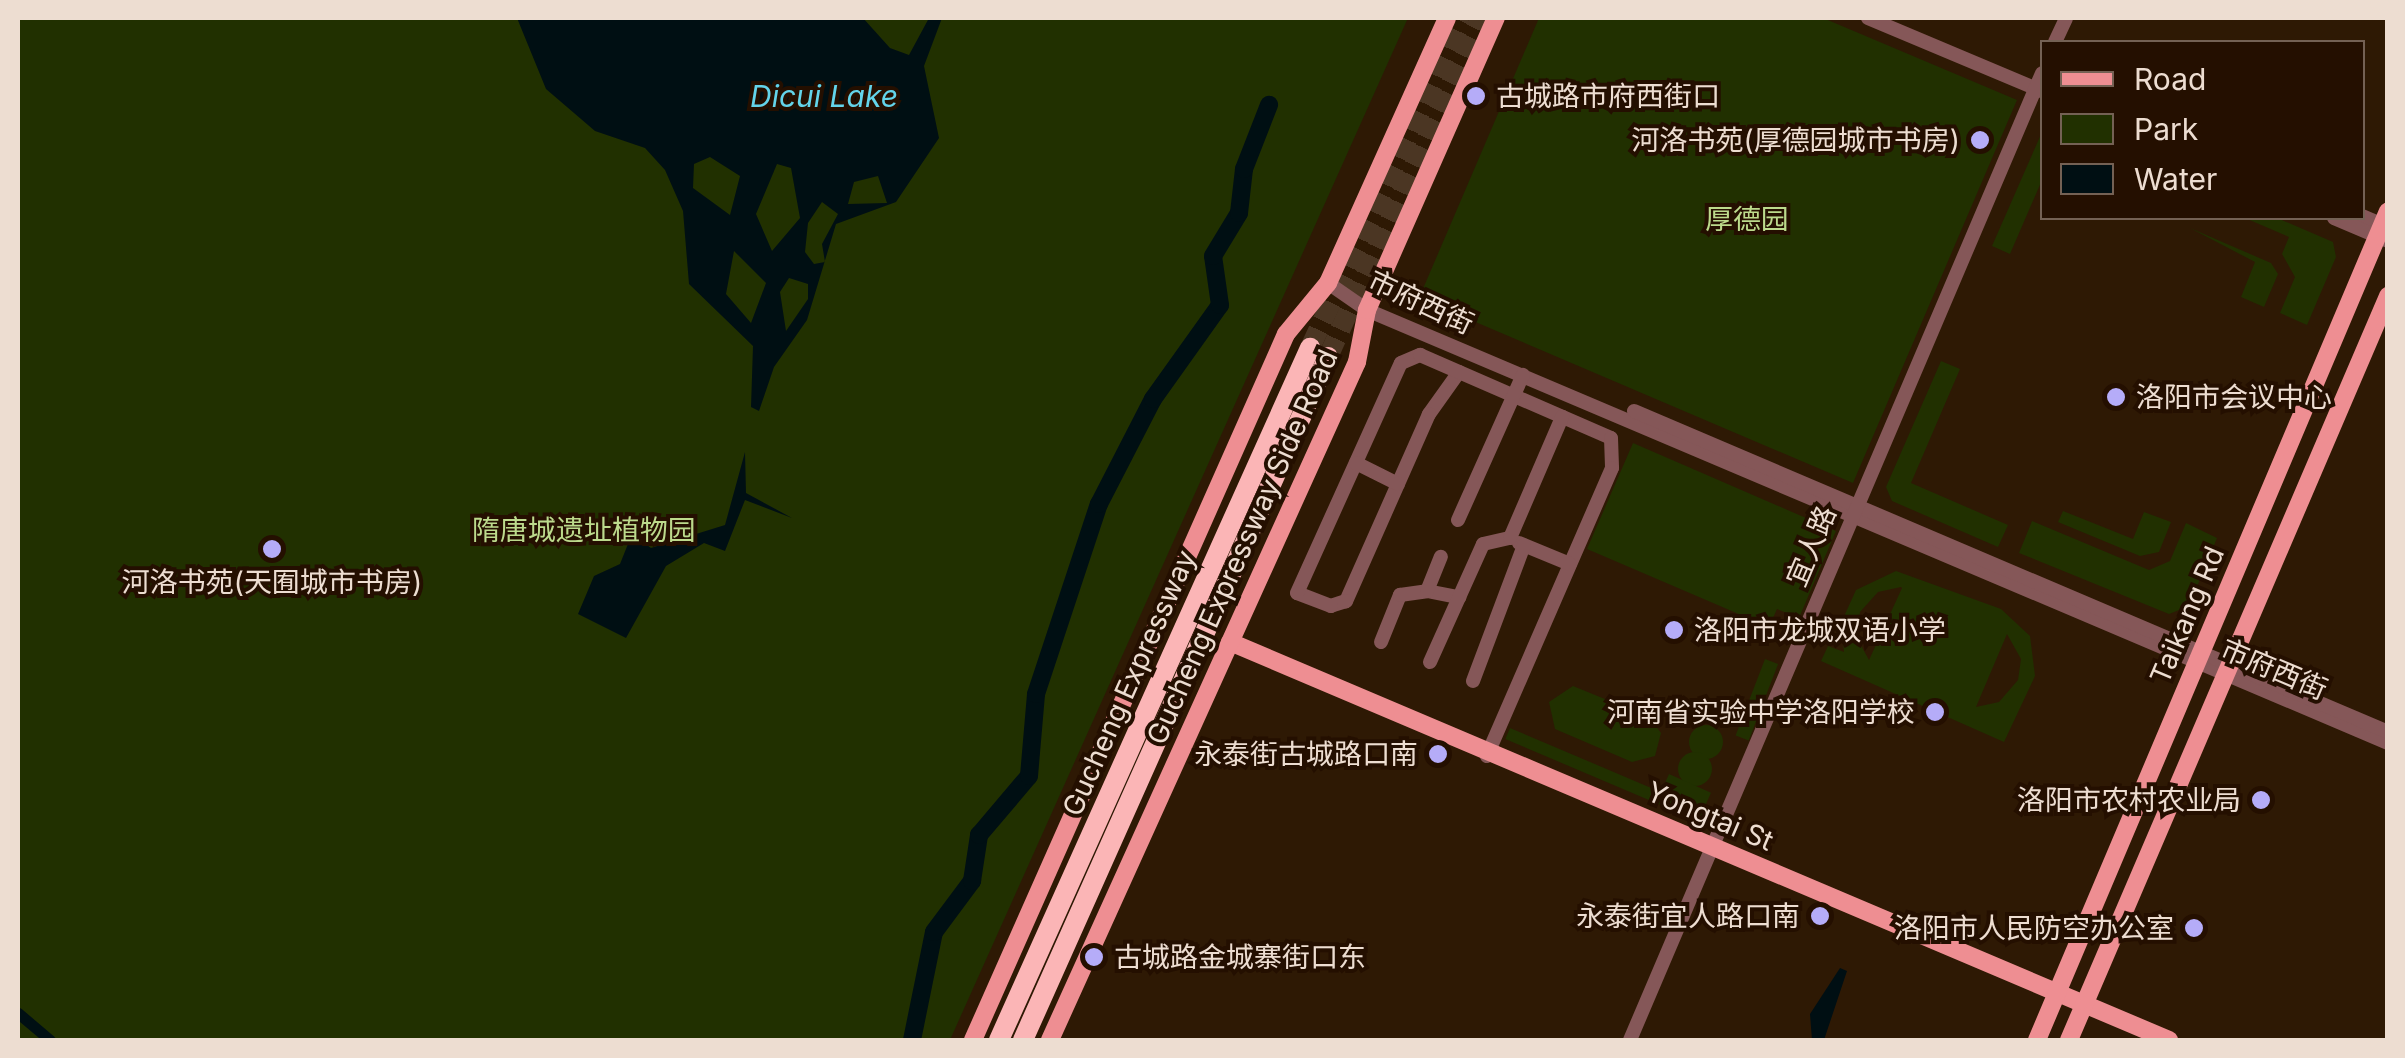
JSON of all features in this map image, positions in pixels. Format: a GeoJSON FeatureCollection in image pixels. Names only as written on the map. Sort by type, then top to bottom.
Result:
{"type":"FeatureCollection","features":[{"type":"Feature","properties":{"kind":"highway","name":"Gucheng Expressway"},"geometry":{"type":"LineString","coordinates":[[999,1040],[1319,352],[1023,1040]]}},
{"type":"Feature","properties":{"kind":"main road","name":"Gucheng Expressway Side Road"},"geometry":{"type":"LineString","coordinates":[[973,1040],[1286,334],[1328,284],[1447,18]]}},
{"type":"Feature","properties":{"kind":"main road","name":"Gucheng Expressway Side Road"},"geometry":{"type":"LineString","coordinates":[[1050,1040],[1358,362],[1369,305],[1496,18]]}},
{"type":"Feature","properties":{"kind":"main road","name":"Taikang Rd"},"geometry":{"type":"LineString","coordinates":[[2037,1040],[2384,228]]}},
{"type":"Feature","properties":{"kind":"main road"},"geometry":{"type":"LineString","coordinates":[[2069,1040],[2388,296]]}},
{"type":"Feature","properties":{"kind":"main road","name":"Yongtai St"},"geometry":{"type":"LineString","coordinates":[[1230,644],[2056,997],[2169,1040]]}},
{"type":"Feature","properties":{"kind":"main road","name":"Yongtai St"},"geometry":{"type":"LineString","coordinates":[[2083,1008],[2147,1040]]}},
{"type":"Feature","properties":{"kind":"street"},"geometry":{"type":"LineString","coordinates":[[1868,18],[2040,84]]}},
{"type":"Feature","properties":{"kind":"street"},"geometry":{"type":"LineString","coordinates":[[1896,19],[2040,84]]}},
{"type":"Feature","properties":{"kind":"street","name":"宜人路"},"geometry":{"type":"LineString","coordinates":[[1634,1040],[2040,86]]}},
{"type":"Feature","properties":{"kind":"street"},"geometry":{"type":"LineString","coordinates":[[2344,220],[2384,228]]}},
{"type":"Feature","properties":{"kind":"street","name":"市府西街"},"geometry":{"type":"LineString","coordinates":[[1328,284],[1523,374],[1859,510]]}},
{"type":"Feature","properties":{"kind":"street","name":"市府西街"},"geometry":{"type":"LineString","coordinates":[[1369,305],[2200,658],[2388,732]]}},
{"type":"Feature","properties":{"kind":"street"},"geometry":{"type":"LineString","coordinates":[[1459,372],[1398,484],[1346,601],[1316,603],[1297,593],[1401,363],[1420,355],[1459,372],[1514,397],[1562,417],[1617,447],[1488,754]]}},
{"type":"Feature","properties":{"kind":"street"},"geometry":{"type":"LineString","coordinates":[[1458,520],[1523,374]]}},
{"type":"Feature","properties":{"kind":"street"},"geometry":{"type":"LineString","coordinates":[[1510,538],[1562,417]]}},
{"type":"Feature","properties":{"kind":"street"},"geometry":{"type":"LineString","coordinates":[[1356,464],[1398,484]]}},
{"type":"Feature","properties":{"kind":"street"},"geometry":{"type":"LineString","coordinates":[[1430,662],[1483,544],[1510,538],[1570,564]]}},
{"type":"Feature","properties":{"kind":"street"},"geometry":{"type":"LineString","coordinates":[[1473,681],[1524,546]]}},
{"type":"Feature","properties":{"kind":"street"},"geometry":{"type":"LineString","coordinates":[[1427,591],[1441,557]]}},
{"type":"Feature","properties":{"kind":"street"},"geometry":{"type":"LineString","coordinates":[[1381,642],[1400,595],[1427,591],[1459,597]]}},
{"type":"Feature","properties":{"kind":"street","name":"市府西街"},"geometry":{"type":"LineString","coordinates":[[2228,669],[2388,743]]}},
{"type":"Feature","properties":{"kind":"green space","name":"隋唐城遗址植物园"},"geometry":{"type":"Polygon","coordinates":[[[18,18],[1408,18],[950,1040],[18,1040],[18,18]]]}},
{"type":"Feature","properties":{"kind":"green space","name":"厚德园"},"geometry":{"type":"Polygon","coordinates":[[[1539,18],[1823,18],[2017,100],[1853,483],[1419,298],[1539,18]]]}},
{"type":"Feature","properties":{"kind":"green space"},"geometry":{"type":"Polygon","coordinates":[[[2040,137],[2040,185],[2010,254],[1992,246],[2040,137]]]}},
{"type":"Feature","properties":{"kind":"green space"},"geometry":{"type":"Polygon","coordinates":[[[2250,220],[2282,220],[2333,242],[2336,257],[2307,325],[2280,313],[2295,277],[2282,254],[2289,237],[2250,220]]]}},
{"type":"Feature","properties":{"kind":"green space"},"geometry":{"type":"Polygon","coordinates":[[[2190,228],[2271,263],[2278,274],[2264,307],[2241,297],[2255,262],[2190,228]]]}},
{"type":"Feature","properties":{"kind":"green space"},"geometry":{"type":"Polygon","coordinates":[[[1941,361],[1960,369],[1911,483],[2008,525],[1998,547],[1892,501],[1886,487],[1941,361]]]}},
{"type":"Feature","properties":{"kind":"green space"},"geometry":{"type":"Polygon","coordinates":[[[1633,443],[1836,531],[1799,618],[1777,609],[1769,627],[1587,549],[1633,443]]]}},
{"type":"Feature","properties":{"kind":"green space"},"geometry":{"type":"Polygon","coordinates":[[[2063,511],[2133,539],[2144,512],[2171,522],[2159,552],[2140,556],[2058,522],[2063,511]]]}},
{"type":"Feature","properties":{"kind":"green space"},"geometry":{"type":"Polygon","coordinates":[[[2032,521],[2149,570],[2170,561],[2186,523],[2217,538],[2189,606],[2169,614],[2019,553],[2032,521]]]}},
{"type":"Feature","properties":{"kind":"green space"},"geometry":{"type":"Polygon","coordinates":[[[1896,571],[2001,609],[2030,636],[2035,676],[2004,742],[1821,661],[1828,646],[1844,652],[1841,623],[1856,590],[1896,571]],[[1902,588],[1878,592],[1860,612],[1857,638],[1869,660],[1902,588]],[[2007,634],[1976,707],[1999,702],[2018,680],[2021,659],[2007,634]]]}},
{"type":"Feature","properties":{"kind":"green space"},"geometry":{"type":"Polygon","coordinates":[[[1765,659],[1778,664],[1749,741],[1736,736],[1765,659]]]}},
{"type":"Feature","properties":{"kind":"green space"},"geometry":{"type":"Polygon","coordinates":[[[1573,686],[1649,717],[1661,733],[1655,756],[1632,762],[1555,729],[1549,702],[1573,686]]]}},
{"type":"Feature","properties":{"kind":"green space"},"geometry":{"type":"Polygon","coordinates":[[[1706,725],[1718,730],[1723,742],[1718,754],[1706,759],[1694,754],[1689,742],[1694,730],[1706,725]]]}},
{"type":"Feature","properties":{"kind":"green space"},"geometry":{"type":"Polygon","coordinates":[[[1510,728],[1715,815],[1711,826],[1505,739],[1510,728]]]}},
{"type":"Feature","properties":{"kind":"green space"},"geometry":{"type":"Polygon","coordinates":[[[1695,752],[1707,757],[1712,769],[1707,781],[1695,786],[1683,781],[1678,769],[1683,757],[1695,752]]]}},
{"type":"Feature","properties":{"kind":"green space"},"geometry":{"type":"Polygon","coordinates":[[[1669,774],[1711,793],[1704,808],[1662,790],[1669,774]]]}},
{"type":"Feature","properties":{"kind":"water","name":"Dicui Lake"},"geometry":{"type":"Polygon","coordinates":[[[517,18],[863,18],[890,48],[909,55],[929,18],[942,18],[924,66],[939,138],[896,202],[836,224],[825,261],[822,244],[838,214],[822,202],[808,223],[805,252],[814,264],[824,262],[807,320],[774,367],[759,411],[751,407],[753,346],[689,284],[683,211],[665,170],[645,148],[595,131],[546,89],[517,18]],[[710,157],[694,164],[693,188],[730,215],[740,176],[710,157]],[[777,164],[756,214],[772,251],[800,218],[791,168],[777,164]],[[878,176],[854,182],[848,204],[887,203],[878,176]],[[734,251],[726,294],[751,323],[766,283],[734,251]],[[789,278],[780,292],[786,331],[808,299],[808,284],[789,278]]]}},
{"type":"Feature","properties":{"kind":"water"},"geometry":{"type":"Polygon","coordinates":[[[745,452],[746,493],[792,518],[745,500],[725,551],[704,543],[666,566],[626,638],[578,614],[594,576],[620,564],[632,534],[651,548],[725,525],[745,452]]]}},
{"type":"Feature","properties":{"kind":"water"},"geometry":{"type":"Polygon","coordinates":[[[1840,968],[1847,971],[1824,1040],[1812,1040],[1810,1014],[1840,968]]]}},
{"type":"Feature","properties":{"kind":"waterway"},"geometry":{"type":"LineString","coordinates":[[912,1040],[934,932],[972,881],[979,835],[1029,776],[1036,694],[1099,504],[1153,399],[1220,305],[1213,256],[1239,213],[1244,169],[1269,105]]}},
{"type":"Feature","properties":{"kind":"waterway"},"geometry":{"type":"LineString","coordinates":[[18,1013],[50,1040]]}},
{"type":"Feature","properties":{"kind":"tunnel"},"geometry":{"type":"LineString","coordinates":[[1310,348],[1464,18]]}},
{"type":"Feature","properties":{"kind":"tunnel"},"geometry":{"type":"LineString","coordinates":[[1328,357],[1481,18]]}},
{"type":"Feature","properties":{"kind":"place","name":"古城路市府西街口"},"geometry":{"type":"Point","coordinates":[1476,96]}},
{"type":"Feature","properties":{"kind":"place","name":"河洛书苑(厚德园城市书房)"},"geometry":{"type":"Point","coordinates":[1980,140]}},
{"type":"Feature","properties":{"kind":"place","name":"洛阳市会议中心"},"geometry":{"type":"Point","coordinates":[2116,397]}},
{"type":"Feature","properties":{"kind":"place","name":"河洛书苑(天囿城市书房)"},"geometry":{"type":"Point","coordinates":[272,549]}},
{"type":"Feature","properties":{"kind":"place","name":"洛阳市龙城双语小学"},"geometry":{"type":"Point","coordinates":[1674,630]}},
{"type":"Feature","properties":{"kind":"place","name":"河南省实验中学洛阳学校"},"geometry":{"type":"Point","coordinates":[1935,712]}},
{"type":"Feature","properties":{"kind":"place","name":"永泰街古城路口南"},"geometry":{"type":"Point","coordinates":[1438,754]}},
{"type":"Feature","properties":{"kind":"place","name":"洛阳市农村农业局"},"geometry":{"type":"Point","coordinates":[2261,800]}},
{"type":"Feature","properties":{"kind":"place","name":"永泰街宜人路口南"},"geometry":{"type":"Point","coordinates":[1820,916]}},
{"type":"Feature","properties":{"kind":"place","name":"洛阳市人民防空办公室"},"geometry":{"type":"Point","coordinates":[2194,928]}},
{"type":"Feature","properties":{"kind":"place","name":"古城路金城寨街口东"},"geometry":{"type":"Point","coordinates":[1094,957]}}]}
